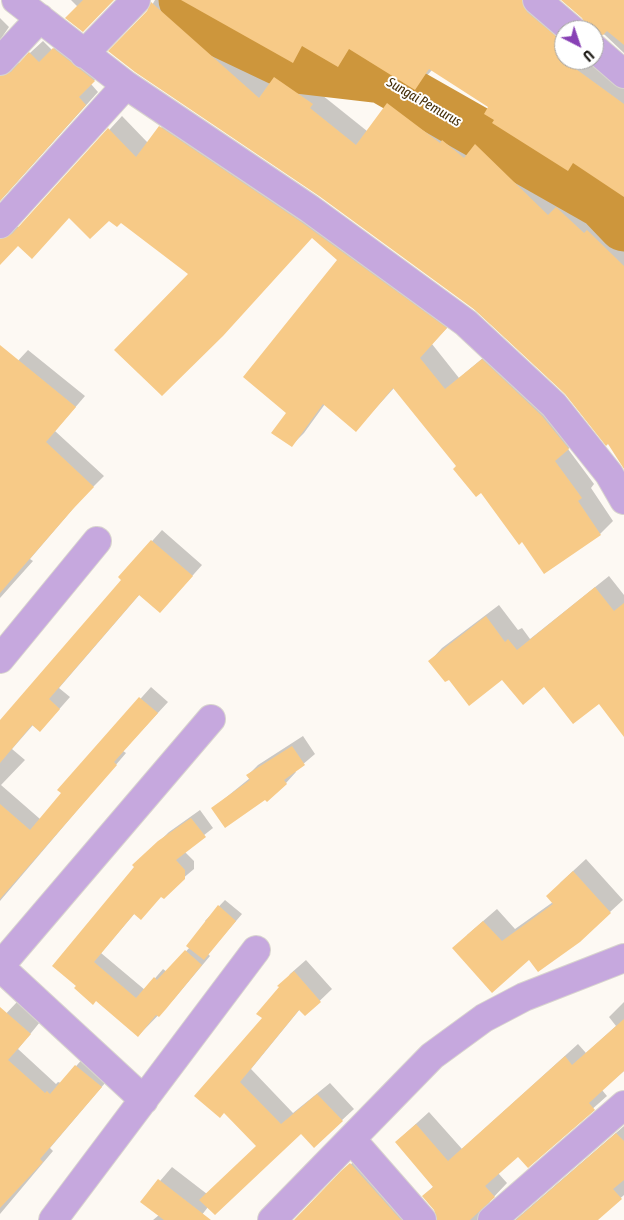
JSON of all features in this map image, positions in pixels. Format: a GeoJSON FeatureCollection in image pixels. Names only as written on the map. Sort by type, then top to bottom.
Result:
{"type":"FeatureCollection","features":[{"type":"Feature","properties":{"kind":"street"},"geometry":{"type":"LineString","coordinates":[[16,0],[126,86],[310,209],[466,324],[554,405],[609,474],[624,500]]}},
{"type":"Feature","properties":{"kind":"street"},"geometry":{"type":"LineString","coordinates":[[84,54],[136,0]]}},
{"type":"Feature","properties":{"kind":"street"},"geometry":{"type":"LineString","coordinates":[[537,0],[560,20]]}},
{"type":"Feature","properties":{"kind":"street"},"geometry":{"type":"LineString","coordinates":[[0,61],[40,18]]}},
{"type":"Feature","properties":{"kind":"street"},"geometry":{"type":"LineString","coordinates":[[604,57],[624,74]]}},
{"type":"Feature","properties":{"kind":"street"},"geometry":{"type":"LineString","coordinates":[[0,224],[126,86]]}},
{"type":"Feature","properties":{"kind":"street"},"geometry":{"type":"LineString","coordinates":[[0,659],[97,541]]}},
{"type":"Feature","properties":{"kind":"street"},"geometry":{"type":"LineString","coordinates":[[144,1100],[0,967],[212,719]]}},
{"type":"Feature","properties":{"kind":"street"},"geometry":{"type":"LineString","coordinates":[[53,1220],[256,950]]}},
{"type":"Feature","properties":{"kind":"street"},"geometry":{"type":"LineString","coordinates":[[272,1220],[432,1056],[484,1018],[524,997],[624,958]]}},
{"type":"Feature","properties":{"kind":"street"},"geometry":{"type":"LineString","coordinates":[[492,1220],[624,1105]]}},
{"type":"Feature","properties":{"kind":"street"},"geometry":{"type":"LineString","coordinates":[[352,1140],[422,1220]]}},
{"type":"Feature","properties":{"kind":"building"},"geometry":{"type":"Polygon","coordinates":[[[83,0],[114,0],[83,32],[65,18],[83,0]]]}},
{"type":"Feature","properties":{"kind":"building"},"geometry":{"type":"Polygon","coordinates":[[[181,0],[522,0],[527,12],[554,35],[554,70],[577,70],[624,104],[624,197],[573,163],[568,171],[492,123],[494,120],[484,114],[488,107],[429,69],[415,90],[349,49],[338,67],[302,46],[293,63],[181,0]]]}},
{"type":"Feature","properties":{"kind":"building"},"geometry":{"type":"Polygon","coordinates":[[[561,0],[624,0],[624,45],[607,31],[604,34],[604,20],[583,20],[561,0]]]}},
{"type":"Feature","properties":{"kind":"building"},"geometry":{"type":"Polygon","coordinates":[[[151,2],[259,98],[274,77],[313,104],[310,108],[356,145],[387,103],[440,143],[442,140],[464,158],[475,144],[548,215],[556,207],[584,233],[587,230],[624,266],[624,469],[608,444],[606,446],[565,394],[475,310],[319,196],[135,72],[108,51],[147,11],[151,2]]]}},
{"type":"Feature","properties":{"kind":"building"},"geometry":{"type":"Polygon","coordinates":[[[53,48],[95,81],[79,97],[86,105],[0,201],[0,76],[11,72],[29,52],[39,62],[53,48]]]}},
{"type":"Feature","properties":{"kind":"building"},"geometry":{"type":"Polygon","coordinates":[[[159,126],[301,222],[447,328],[420,358],[445,389],[482,359],[542,416],[569,449],[555,461],[582,498],[578,501],[601,535],[544,574],[522,542],[519,545],[481,493],[476,497],[453,469],[456,466],[393,388],[356,432],[323,404],[292,447],[271,433],[286,413],[243,377],[337,260],[312,238],[223,336],[162,396],[114,350],[188,274],[121,223],[117,227],[109,221],[90,239],[69,218],[32,259],[18,246],[0,265],[0,239],[12,234],[108,128],[136,157],[159,126]]]}},
{"type":"Feature","properties":{"kind":"building"},"geometry":{"type":"Polygon","coordinates":[[[0,345],[76,407],[46,442],[94,487],[0,593],[0,345]]]}},
{"type":"Feature","properties":{"kind":"building"},"geometry":{"type":"Polygon","coordinates":[[[151,540],[193,576],[160,613],[139,595],[49,699],[60,709],[40,732],[32,725],[0,763],[0,720],[121,580],[118,577],[151,540]]]}},
{"type":"Feature","properties":{"kind":"building"},"geometry":{"type":"Polygon","coordinates":[[[595,587],[614,611],[624,603],[624,737],[599,704],[573,724],[544,687],[523,705],[502,680],[469,706],[449,680],[445,682],[428,661],[486,616],[505,642],[508,639],[517,650],[595,587]]]}},
{"type":"Feature","properties":{"kind":"building"},"geometry":{"type":"Polygon","coordinates":[[[139,697],[158,713],[114,762],[117,765],[0,899],[0,804],[30,830],[61,793],[57,790],[139,697]]]}},
{"type":"Feature","properties":{"kind":"building"},"geometry":{"type":"Polygon","coordinates":[[[292,746],[305,765],[284,780],[287,784],[267,802],[265,800],[225,828],[211,808],[250,780],[246,775],[292,746]]]}},
{"type":"Feature","properties":{"kind":"building"},"geometry":{"type":"Polygon","coordinates":[[[191,818],[206,837],[176,860],[185,870],[185,879],[164,899],[161,897],[141,920],[134,914],[94,962],[136,998],[154,977],[157,980],[185,950],[202,965],[159,1017],[156,1015],[138,1037],[96,1001],[93,1005],[74,988],[76,986],[52,966],[134,867],[132,865],[158,841],[191,818]]]}},
{"type":"Feature","properties":{"kind":"building"},"geometry":{"type":"Polygon","coordinates":[[[573,871],[611,913],[580,942],[538,972],[529,960],[492,993],[452,948],[483,921],[502,941],[553,904],[546,896],[573,871]]]}},
{"type":"Feature","properties":{"kind":"building"},"geometry":{"type":"Polygon","coordinates":[[[218,905],[236,921],[204,960],[186,946],[218,905]]]}},
{"type":"Feature","properties":{"kind":"building"},"geometry":{"type":"Polygon","coordinates":[[[294,971],[321,1002],[305,1016],[299,1010],[240,1082],[281,1124],[317,1094],[343,1121],[314,1148],[301,1134],[215,1215],[199,1200],[256,1146],[224,1113],[220,1118],[194,1096],[262,1018],[256,1014],[279,987],[277,986],[294,971]]]}},
{"type":"Feature","properties":{"kind":"building"},"geometry":{"type":"Polygon","coordinates":[[[0,1007],[31,1034],[8,1060],[45,1093],[47,1091],[50,1094],[75,1065],[102,1087],[40,1159],[43,1162],[0,1208],[0,1007]]]}},
{"type":"Feature","properties":{"kind":"building"},"geometry":{"type":"Polygon","coordinates":[[[624,1019],[624,1071],[589,1103],[595,1110],[528,1168],[518,1157],[485,1186],[495,1197],[470,1220],[437,1220],[434,1210],[422,1196],[433,1187],[395,1142],[416,1124],[448,1161],[565,1056],[572,1065],[624,1019]]]}},
{"type":"Feature","properties":{"kind":"building"},"geometry":{"type":"Polygon","coordinates":[[[616,1133],[624,1141],[624,1180],[613,1189],[622,1199],[598,1220],[516,1220],[616,1133]]]}},
{"type":"Feature","properties":{"kind":"building"},"geometry":{"type":"Polygon","coordinates":[[[350,1163],[401,1220],[294,1220],[341,1171],[350,1163]]]}},
{"type":"Feature","properties":{"kind":"building"},"geometry":{"type":"Polygon","coordinates":[[[158,1179],[211,1220],[164,1220],[140,1202],[158,1179]]]}},
{"type":"Feature","properties":{"kind":"waterway","name":"Sungai Pemurus"},"geometry":{"type":"LineString","coordinates":[[184,0],[214,29],[296,68],[382,78],[602,203],[624,226]]}}]}
